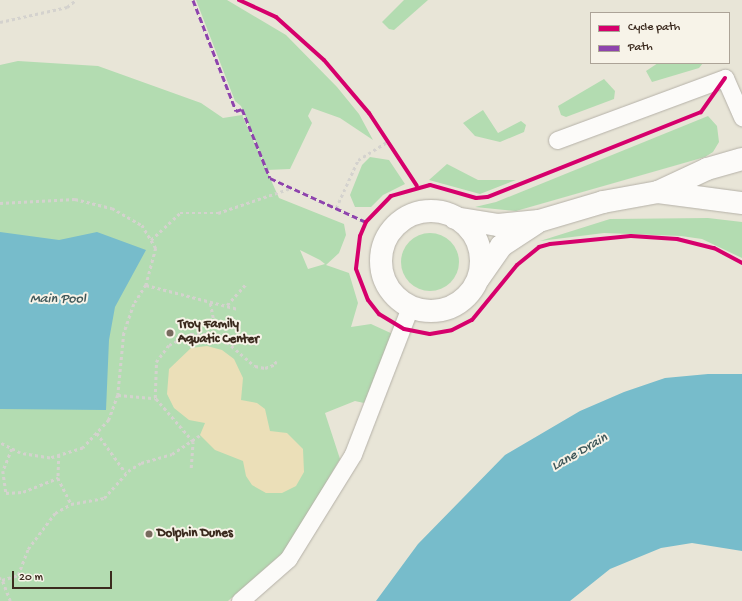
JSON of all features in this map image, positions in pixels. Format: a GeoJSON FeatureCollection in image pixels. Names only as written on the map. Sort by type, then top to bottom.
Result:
{"type":"FeatureCollection","features":[{"type":"Feature","properties":{"kind":"street"},"geometry":{"type":"LineString","coordinates":[[539,221],[501,246],[476,284],[464,299],[448,308],[428,312],[410,307],[394,296],[384,278],[380,259],[386,239],[398,223],[416,214],[436,211],[455,218],[498,225],[539,221],[603,202],[658,192],[707,169],[742,159]]}},
{"type":"Feature","properties":{"kind":"street"},"geometry":{"type":"LineString","coordinates":[[658,192],[742,203]]}},
{"type":"Feature","properties":{"kind":"street"},"geometry":{"type":"LineString","coordinates":[[455,218],[470,230],[479,246],[481,266],[476,284]]}},
{"type":"Feature","properties":{"kind":"lane"},"geometry":{"type":"LineString","coordinates":[[557,140],[725,78],[742,117]]}},
{"type":"Feature","properties":{"kind":"lane"},"geometry":{"type":"LineString","coordinates":[[240,601],[288,559],[353,454],[410,307]]}},
{"type":"Feature","properties":{"kind":"path"},"geometry":{"type":"LineString","coordinates":[[0,22],[67,7],[76,0]]}},
{"type":"Feature","properties":{"kind":"path"},"geometry":{"type":"LineString","coordinates":[[384,135],[392,147]]}},
{"type":"Feature","properties":{"kind":"path"},"geometry":{"type":"LineString","coordinates":[[336,208],[358,160],[388,141]]}},
{"type":"Feature","properties":{"kind":"path"},"geometry":{"type":"LineString","coordinates":[[151,240],[180,213],[218,213],[291,188]]}},
{"type":"Feature","properties":{"kind":"path"},"geometry":{"type":"LineString","coordinates":[[0,203],[75,199],[112,208],[142,225],[156,248],[146,285],[134,304],[124,333],[118,396],[109,420],[83,448],[50,458],[12,449],[0,444]]}},
{"type":"Feature","properties":{"kind":"path"},"geometry":{"type":"LineString","coordinates":[[226,306],[247,283]]}},
{"type":"Feature","properties":{"kind":"path"},"geometry":{"type":"LineString","coordinates":[[146,285],[238,309]]}},
{"type":"Feature","properties":{"kind":"path"},"geometry":{"type":"LineString","coordinates":[[208,334],[213,318],[210,302]]}},
{"type":"Feature","properties":{"kind":"path"},"geometry":{"type":"LineString","coordinates":[[191,468],[193,442],[155,398],[156,362],[169,345],[191,334],[208,334],[227,342],[255,366],[265,368],[276,364],[274,360]]}},
{"type":"Feature","properties":{"kind":"path"},"geometry":{"type":"LineString","coordinates":[[118,396],[155,398]]}},
{"type":"Feature","properties":{"kind":"path"},"geometry":{"type":"LineString","coordinates":[[97,433],[126,473]]}},
{"type":"Feature","properties":{"kind":"path"},"geometry":{"type":"LineString","coordinates":[[1,581],[18,576],[42,526],[71,504],[104,498],[126,473],[141,463],[172,454],[193,442],[200,435]]}},
{"type":"Feature","properties":{"kind":"path"},"geometry":{"type":"LineString","coordinates":[[12,449],[3,471],[6,493],[24,492],[58,478]]}},
{"type":"Feature","properties":{"kind":"path"},"geometry":{"type":"LineString","coordinates":[[59,455],[58,478],[71,504]]}},
{"type":"Feature","properties":{"kind":"path"},"geometry":{"type":"LineString","coordinates":[[0,577],[10,601]]}},
{"type":"Feature","properties":{"kind":"green space"},"geometry":{"type":"Polygon","coordinates":[[[196,0],[227,0],[286,35],[337,87],[359,114],[373,140],[340,118],[312,108],[308,116],[312,123],[290,169],[267,170],[241,106],[235,101],[196,0]]]}},
{"type":"Feature","properties":{"kind":"green space"},"geometry":{"type":"Polygon","coordinates":[[[404,0],[428,0],[394,30],[389,29],[382,22],[404,0]]]}},
{"type":"Feature","properties":{"kind":"green space","name":"Troy Family Aquatic Center"},"geometry":{"type":"Polygon","coordinates":[[[18,61],[98,66],[201,103],[223,118],[242,115],[279,198],[344,224],[346,235],[339,253],[326,265],[349,273],[358,303],[351,327],[371,324],[395,335],[364,403],[355,401],[325,413],[340,459],[287,549],[228,601],[0,601],[0,65],[18,61]],[[300,250],[308,269],[325,264],[300,250]]]}},
{"type":"Feature","properties":{"kind":"green space"},"geometry":{"type":"Polygon","coordinates":[[[656,64],[702,64],[699,68],[652,82],[646,71],[656,64]]]}},
{"type":"Feature","properties":{"kind":"green space"},"geometry":{"type":"Polygon","coordinates":[[[604,79],[615,91],[614,99],[566,117],[561,115],[558,106],[604,79]]]}},
{"type":"Feature","properties":{"kind":"green space"},"geometry":{"type":"Polygon","coordinates":[[[483,110],[498,133],[521,121],[526,125],[524,132],[500,142],[475,136],[463,123],[483,110]]]}},
{"type":"Feature","properties":{"kind":"green space"},"geometry":{"type":"Polygon","coordinates":[[[708,116],[717,126],[719,142],[713,152],[705,157],[516,211],[475,207],[496,202],[708,116]]]}},
{"type":"Feature","properties":{"kind":"green space"},"geometry":{"type":"Polygon","coordinates":[[[370,157],[389,160],[405,184],[383,195],[371,207],[355,207],[350,195],[362,165],[370,157]]]}},
{"type":"Feature","properties":{"kind":"green space"},"geometry":{"type":"Polygon","coordinates":[[[447,164],[478,180],[516,180],[480,194],[429,180],[447,164]]]}},
{"type":"Feature","properties":{"kind":"green space"},"geometry":{"type":"Polygon","coordinates":[[[708,218],[742,222],[742,258],[702,239],[681,236],[604,233],[540,241],[610,219],[708,218]]]}},
{"type":"Feature","properties":{"kind":"green space"},"geometry":{"type":"Polygon","coordinates":[[[430,233],[441,235],[454,246],[457,251],[459,262],[457,273],[446,286],[441,289],[430,291],[419,289],[406,278],[403,273],[401,262],[403,251],[414,238],[419,235],[430,233]]]}},
{"type":"Feature","properties":{"kind":"sand"},"geometry":{"type":"Polygon","coordinates":[[[207,346],[222,350],[234,359],[243,378],[241,400],[257,403],[265,409],[270,431],[287,433],[303,449],[304,472],[296,486],[282,493],[266,493],[252,485],[246,476],[243,461],[215,450],[200,435],[205,423],[189,420],[174,408],[167,394],[169,369],[191,348],[207,346]]]}},
{"type":"Feature","properties":{"kind":"water","name":"Main Pool"},"geometry":{"type":"Polygon","coordinates":[[[0,232],[59,240],[97,232],[146,250],[115,307],[109,340],[106,410],[0,409],[0,232]]]}},
{"type":"Feature","properties":{"kind":"water","name":"Lane Drain"},"geometry":{"type":"Polygon","coordinates":[[[708,374],[742,374],[742,551],[692,543],[661,548],[610,569],[570,601],[376,601],[418,544],[505,455],[580,411],[624,392],[665,378],[708,374]]]}},
{"type":"Feature","properties":{"kind":"marked path"},"geometry":{"type":"LineString","coordinates":[[193,0],[236,111],[242,109],[270,178],[366,222]]}},
{"type":"Feature","properties":{"kind":"cycle path"},"geometry":{"type":"LineString","coordinates":[[239,0],[276,17],[324,60],[369,113],[417,186]]}},
{"type":"Feature","properties":{"kind":"cycle path"},"geometry":{"type":"LineString","coordinates":[[725,78],[701,112],[487,197],[476,198],[430,185],[391,196],[366,222],[360,236],[356,269],[368,300],[379,314],[404,329],[430,334],[452,330],[472,320],[517,265],[539,247],[550,244],[631,236],[677,239],[714,248],[742,263]]}},
{"type":"Feature","properties":{"kind":"place","name":"Troy Family Aquatic Center"},"geometry":{"type":"Point","coordinates":[170,333]}},
{"type":"Feature","properties":{"kind":"place","name":"Dolphin Dunes"},"geometry":{"type":"Point","coordinates":[149,534]}}]}
